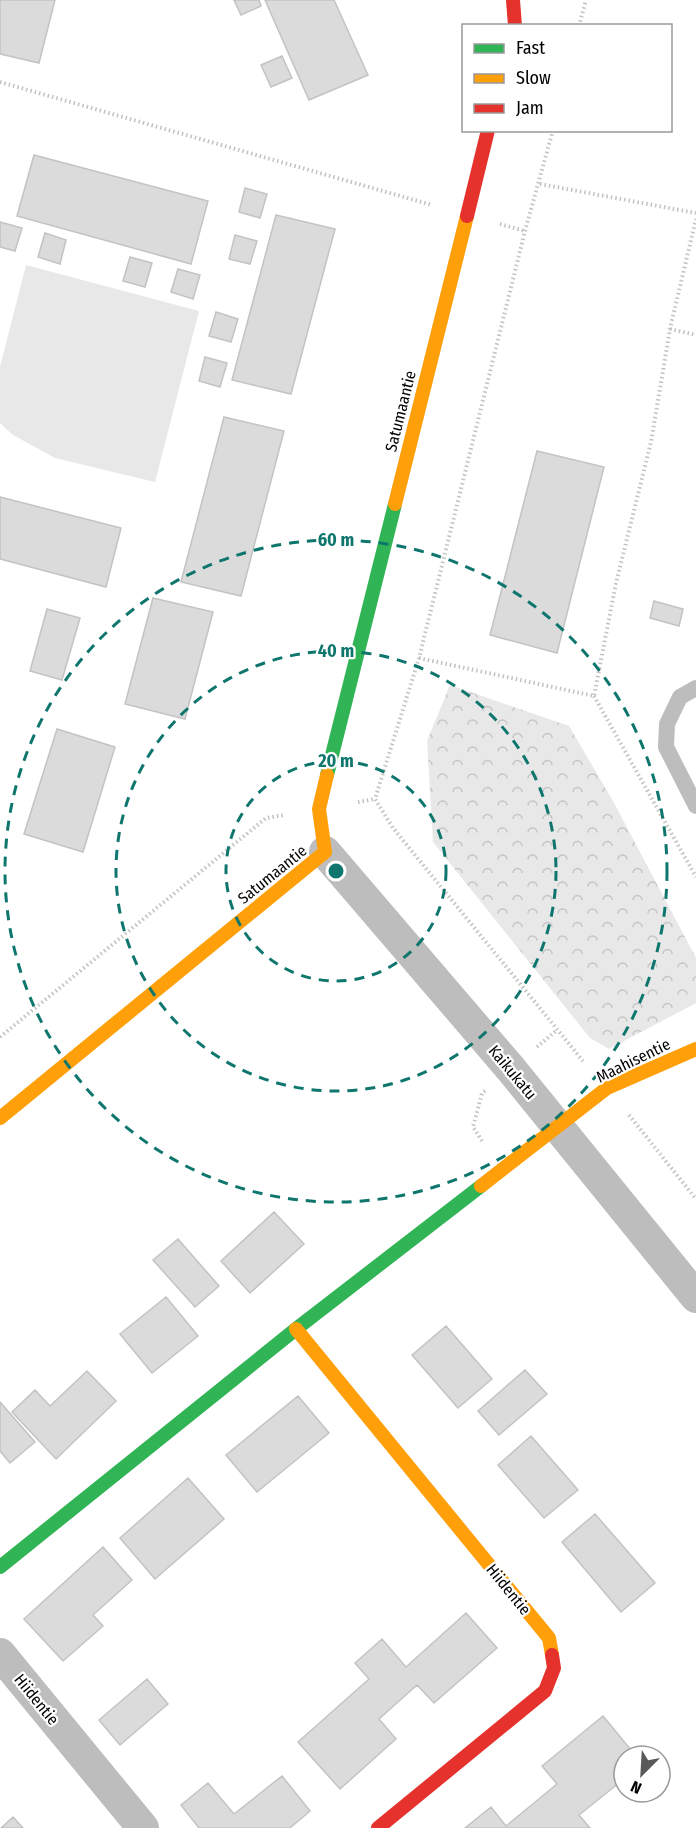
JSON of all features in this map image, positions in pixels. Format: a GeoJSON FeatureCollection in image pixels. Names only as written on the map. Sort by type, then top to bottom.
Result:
{"type":"FeatureCollection","features":[{"type":"Feature","properties":{"kind":"street"},"geometry":{"type":"LineString","coordinates":[[513,0],[515,24]]}},
{"type":"Feature","properties":{"kind":"street","name":"Satumaantie"},"geometry":{"type":"LineString","coordinates":[[0,1118],[325,852],[319,809],[487,132]]}},
{"type":"Feature","properties":{"kind":"street","name":"Kaikukatu"},"geometry":{"type":"LineString","coordinates":[[325,852],[504,1060],[696,1297]]}},
{"type":"Feature","properties":{"kind":"street","name":"Maahisentie"},"geometry":{"type":"LineString","coordinates":[[0,1567],[296,1329],[607,1088],[696,1049]]}},
{"type":"Feature","properties":{"kind":"street","name":"Hiidentie"},"geometry":{"type":"LineString","coordinates":[[296,1329],[549,1638],[554,1668],[545,1691],[378,1828]]}},
{"type":"Feature","properties":{"kind":"street","name":"Hiidentie"},"geometry":{"type":"LineString","coordinates":[[0,1654],[143,1828]]}},
{"type":"Feature","properties":{"kind":"lane"},"geometry":{"type":"LineString","coordinates":[[696,688],[680,697],[667,724],[666,747],[696,806]]}},
{"type":"Feature","properties":{"kind":"path"},"geometry":{"type":"LineString","coordinates":[[580,24],[586,0]]}},
{"type":"Feature","properties":{"kind":"path"},"geometry":{"type":"LineString","coordinates":[[0,82],[525,231]]}},
{"type":"Feature","properties":{"kind":"path"},"geometry":{"type":"LineString","coordinates":[[553,132],[540,184],[525,231],[419,658],[375,799],[393,828],[696,1199]]}},
{"type":"Feature","properties":{"kind":"path"},"geometry":{"type":"LineString","coordinates":[[540,184],[696,213]]}},
{"type":"Feature","properties":{"kind":"path"},"geometry":{"type":"LineString","coordinates":[[696,219],[670,329],[651,442],[616,583],[594,696],[696,878]]}},
{"type":"Feature","properties":{"kind":"path"},"geometry":{"type":"LineString","coordinates":[[670,329],[696,335]]}},
{"type":"Feature","properties":{"kind":"path"},"geometry":{"type":"LineString","coordinates":[[419,658],[594,696]]}},
{"type":"Feature","properties":{"kind":"path"},"geometry":{"type":"LineString","coordinates":[[0,1037],[266,818],[375,799]]}},
{"type":"Feature","properties":{"kind":"path"},"geometry":{"type":"LineString","coordinates":[[482,1093],[473,1127],[499,1171]]}},
{"type":"Feature","properties":{"kind":"green space"},"geometry":{"type":"Polygon","coordinates":[[[26,265],[199,311],[155,482],[55,458],[13,435],[0,423],[0,367],[26,265]]]}},
{"type":"Feature","properties":{"kind":"green space"},"geometry":{"type":"Polygon","coordinates":[[[450,685],[569,726],[613,801],[696,958],[696,1003],[609,1049],[590,1038],[433,842],[427,741],[450,685]]]}},
{"type":"Feature","properties":{"kind":"building"},"geometry":{"type":"Polygon","coordinates":[[[0,0],[55,0],[39,63],[0,54],[0,0]]]}},
{"type":"Feature","properties":{"kind":"building"},"geometry":{"type":"Polygon","coordinates":[[[234,0],[259,0],[261,6],[241,15],[234,0]]]}},
{"type":"Feature","properties":{"kind":"building"},"geometry":{"type":"Polygon","coordinates":[[[265,0],[334,0],[368,75],[309,100],[265,0]]]}},
{"type":"Feature","properties":{"kind":"building"},"geometry":{"type":"Polygon","coordinates":[[[282,56],[292,78],[271,87],[261,65],[282,56]]]}},
{"type":"Feature","properties":{"kind":"building"},"geometry":{"type":"Polygon","coordinates":[[[34,155],[208,201],[191,264],[17,216],[34,155]]]}},
{"type":"Feature","properties":{"kind":"building"},"geometry":{"type":"Polygon","coordinates":[[[245,188],[267,194],[260,218],[239,212],[245,188]]]}},
{"type":"Feature","properties":{"kind":"building"},"geometry":{"type":"Polygon","coordinates":[[[276,215],[335,229],[291,394],[232,380],[276,215]]]}},
{"type":"Feature","properties":{"kind":"building"},"geometry":{"type":"Polygon","coordinates":[[[0,222],[22,228],[15,251],[0,247],[0,222]]]}},
{"type":"Feature","properties":{"kind":"building"},"geometry":{"type":"Polygon","coordinates":[[[45,233],[66,240],[60,264],[38,257],[45,233]]]}},
{"type":"Feature","properties":{"kind":"building"},"geometry":{"type":"Polygon","coordinates":[[[235,235],[257,241],[250,264],[229,259],[235,235]]]}},
{"type":"Feature","properties":{"kind":"building"},"geometry":{"type":"Polygon","coordinates":[[[130,257],[152,263],[145,287],[123,281],[130,257]]]}},
{"type":"Feature","properties":{"kind":"building"},"geometry":{"type":"Polygon","coordinates":[[[178,269],[200,275],[193,299],[171,292],[178,269]]]}},
{"type":"Feature","properties":{"kind":"building"},"geometry":{"type":"Polygon","coordinates":[[[216,312],[238,319],[231,342],[209,336],[216,312]]]}},
{"type":"Feature","properties":{"kind":"building"},"geometry":{"type":"Polygon","coordinates":[[[205,357],[227,363],[220,387],[199,381],[205,357]]]}},
{"type":"Feature","properties":{"kind":"building"},"geometry":{"type":"Polygon","coordinates":[[[224,417],[284,431],[241,596],[181,582],[224,417]]]}},
{"type":"Feature","properties":{"kind":"building"},"geometry":{"type":"Polygon","coordinates":[[[537,451],[604,467],[557,653],[490,635],[537,451]]]}},
{"type":"Feature","properties":{"kind":"building"},"geometry":{"type":"Polygon","coordinates":[[[0,497],[121,528],[106,587],[0,559],[0,497]]]}},
{"type":"Feature","properties":{"kind":"building"},"geometry":{"type":"Polygon","coordinates":[[[153,598],[213,612],[185,719],[125,704],[153,598]]]}},
{"type":"Feature","properties":{"kind":"building"},"geometry":{"type":"Polygon","coordinates":[[[654,601],[683,609],[679,626],[650,618],[654,601]]]}},
{"type":"Feature","properties":{"kind":"building"},"geometry":{"type":"Polygon","coordinates":[[[47,609],[80,618],[62,680],[30,671],[47,609]]]}},
{"type":"Feature","properties":{"kind":"building"},"geometry":{"type":"Polygon","coordinates":[[[57,729],[115,747],[83,852],[24,834],[57,729]]]}},
{"type":"Feature","properties":{"kind":"building"},"geometry":{"type":"Polygon","coordinates":[[[274,1212],[304,1244],[250,1293],[221,1261],[274,1212]]]}},
{"type":"Feature","properties":{"kind":"building"},"geometry":{"type":"Polygon","coordinates":[[[178,1239],[219,1286],[195,1307],[153,1260],[178,1239]]]}},
{"type":"Feature","properties":{"kind":"building"},"geometry":{"type":"Polygon","coordinates":[[[166,1297],[198,1336],[152,1373],[120,1334],[166,1297]]]}},
{"type":"Feature","properties":{"kind":"building"},"geometry":{"type":"Polygon","coordinates":[[[446,1326],[492,1379],[458,1408],[412,1355],[446,1326]]]}},
{"type":"Feature","properties":{"kind":"building"},"geometry":{"type":"Polygon","coordinates":[[[525,1370],[547,1394],[499,1435],[478,1411],[525,1370]]]}},
{"type":"Feature","properties":{"kind":"building"},"geometry":{"type":"Polygon","coordinates":[[[87,1371],[116,1401],[56,1459],[12,1412],[35,1390],[50,1406],[87,1371]]]}},
{"type":"Feature","properties":{"kind":"building"},"geometry":{"type":"Polygon","coordinates":[[[298,1396],[329,1433],[257,1492],[226,1455],[298,1396]]]}},
{"type":"Feature","properties":{"kind":"building"},"geometry":{"type":"Polygon","coordinates":[[[0,1402],[35,1442],[10,1463],[0,1451],[0,1402]]]}},
{"type":"Feature","properties":{"kind":"building"},"geometry":{"type":"Polygon","coordinates":[[[531,1436],[578,1490],[544,1518],[498,1465],[531,1436]]]}},
{"type":"Feature","properties":{"kind":"building"},"geometry":{"type":"Polygon","coordinates":[[[188,1478],[224,1519],[155,1579],[120,1538],[188,1478]]]}},
{"type":"Feature","properties":{"kind":"building"},"geometry":{"type":"Polygon","coordinates":[[[595,1514],[655,1583],[621,1612],[562,1542],[595,1514]]]}},
{"type":"Feature","properties":{"kind":"building"},"geometry":{"type":"Polygon","coordinates":[[[103,1547],[132,1580],[93,1615],[103,1626],[63,1661],[24,1619],[103,1547]]]}},
{"type":"Feature","properties":{"kind":"building"},"geometry":{"type":"Polygon","coordinates":[[[466,1613],[497,1648],[434,1703],[417,1685],[379,1719],[396,1739],[340,1789],[298,1742],[369,1679],[355,1663],[382,1639],[406,1667],[466,1613]]]}},
{"type":"Feature","properties":{"kind":"building"},"geometry":{"type":"Polygon","coordinates":[[[147,1679],[168,1704],[120,1745],[99,1720],[147,1679]]]}},
{"type":"Feature","properties":{"kind":"building"},"geometry":{"type":"Polygon","coordinates":[[[603,1716],[626,1744],[612,1744],[612,1789],[579,1815],[590,1828],[465,1828],[491,1807],[506,1826],[557,1784],[542,1766],[603,1716]]]}},
{"type":"Feature","properties":{"kind":"building"},"geometry":{"type":"Polygon","coordinates":[[[282,1776],[310,1811],[290,1828],[199,1828],[181,1805],[208,1783],[234,1814],[282,1776]]]}},
{"type":"Feature","properties":{"kind":"building"},"geometry":{"type":"Polygon","coordinates":[[[13,1817],[23,1828],[1,1828],[13,1817]]]}},
{"type":"Feature","properties":{"kind":"traffic: fast"},"geometry":{"type":"LineString","coordinates":[[327,775],[395,504]]}},
{"type":"Feature","properties":{"kind":"traffic: fast"},"geometry":{"type":"LineString","coordinates":[[0,1567],[296,1329],[481,1186]]}},
{"type":"Feature","properties":{"kind":"traffic: slow"},"geometry":{"type":"LineString","coordinates":[[395,504],[467,216]]}},
{"type":"Feature","properties":{"kind":"traffic: slow"},"geometry":{"type":"LineString","coordinates":[[0,1118],[325,852],[319,809],[327,775]]}},
{"type":"Feature","properties":{"kind":"traffic: slow"},"geometry":{"type":"LineString","coordinates":[[481,1186],[607,1088],[696,1049]]}},
{"type":"Feature","properties":{"kind":"traffic: slow"},"geometry":{"type":"LineString","coordinates":[[296,1329],[549,1638],[552,1655]]}},
{"type":"Feature","properties":{"kind":"traffic: jam"},"geometry":{"type":"LineString","coordinates":[[513,0],[515,24]]}},
{"type":"Feature","properties":{"kind":"traffic: jam"},"geometry":{"type":"LineString","coordinates":[[467,216],[488,132]]}},
{"type":"Feature","properties":{"kind":"traffic: jam"},"geometry":{"type":"LineString","coordinates":[[378,1828],[545,1691],[554,1668],[552,1655]]}}]}
